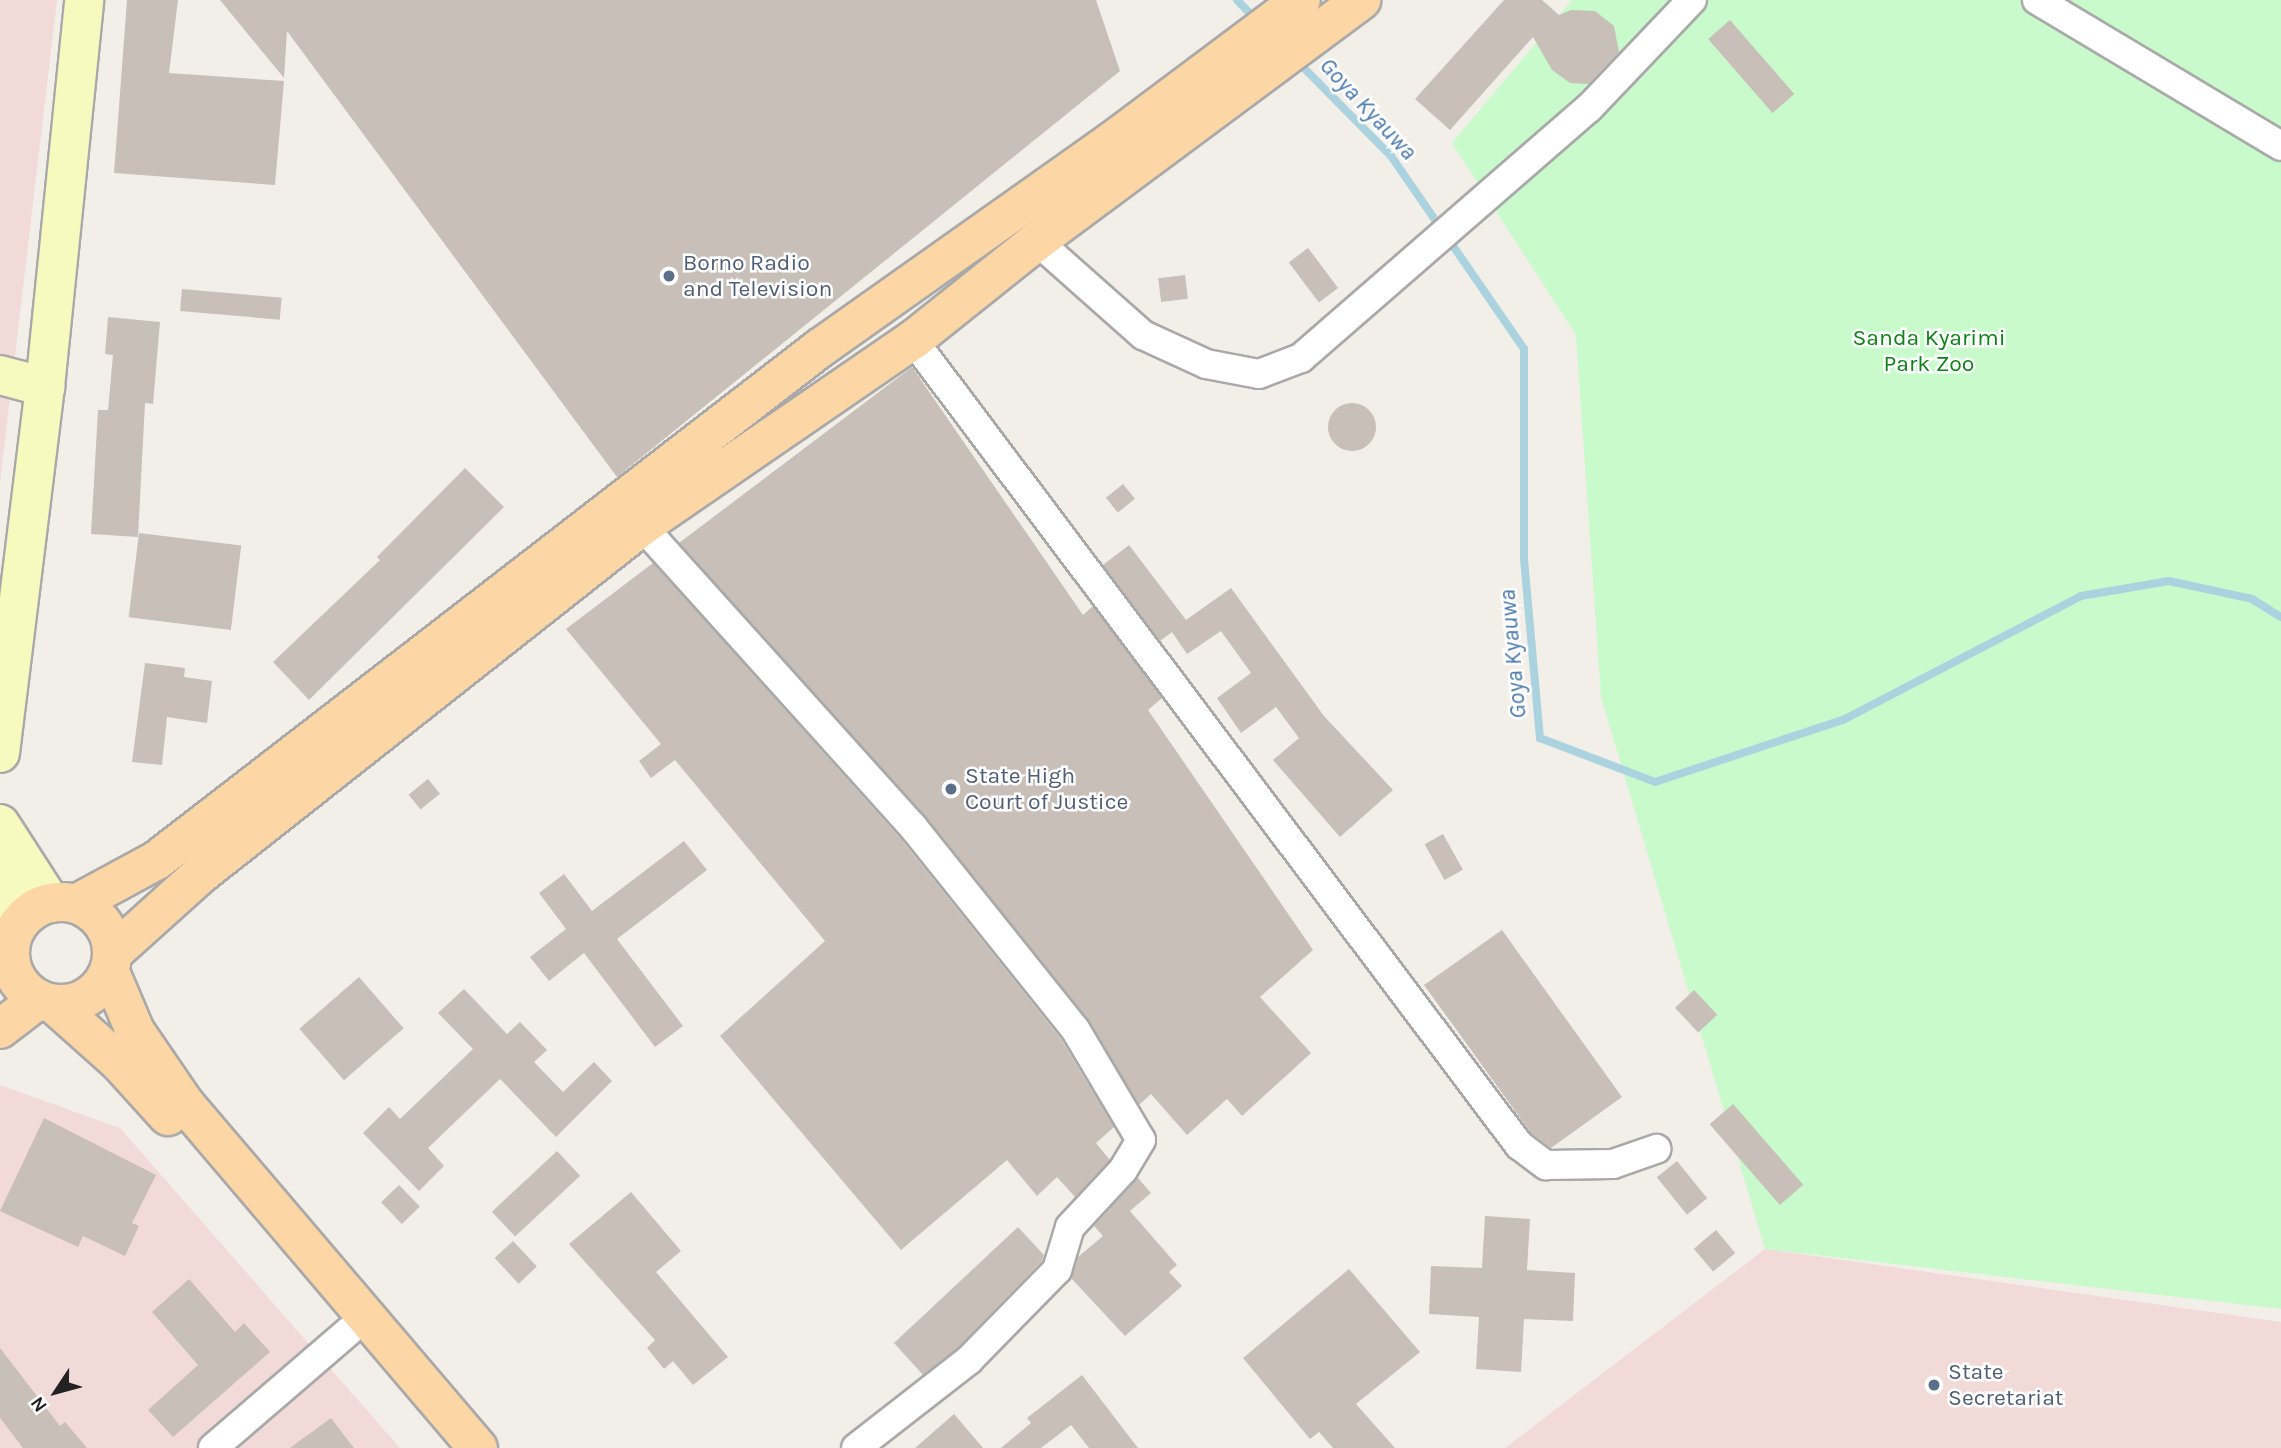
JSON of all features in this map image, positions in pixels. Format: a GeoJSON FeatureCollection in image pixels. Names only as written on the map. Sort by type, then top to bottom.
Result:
{"type":"FeatureCollection","features":[{"type":"Feature","properties":{"kind":"main road"},"geometry":{"type":"LineString","coordinates":[[0,753],[45,387],[84,0]]}},
{"type":"Feature","properties":{"kind":"main road"},"geometry":{"type":"LineString","coordinates":[[0,1029],[47,1002],[88,997],[111,962],[202,873],[642,526],[913,340],[1037,241],[1122,156],[1301,0]]}},
{"type":"Feature","properties":{"kind":"main road"},"geometry":{"type":"LineString","coordinates":[[7,959],[23,919],[157,860],[809,356],[1354,6]]}},
{"type":"Feature","properties":{"kind":"main road"},"geometry":{"type":"LineString","coordinates":[[0,375],[45,387]]}},
{"type":"Feature","properties":{"kind":"main road"},"geometry":{"type":"LineString","coordinates":[[0,824],[63,903],[106,928],[111,962],[135,1031],[185,1104],[478,1448]]}},
{"type":"Feature","properties":{"kind":"main road"},"geometry":{"type":"LineString","coordinates":[[0,870],[7,959],[25,989],[47,1002],[119,1062],[161,1107],[450,1448]]}},
{"type":"Feature","properties":{"kind":"street"},"geometry":{"type":"LineString","coordinates":[[1037,241],[1143,335],[1206,364],[1259,374],[1301,358],[1418,253],[1589,108],[1692,0]]}},
{"type":"Feature","properties":{"kind":"street"},"geometry":{"type":"LineString","coordinates":[[2037,0],[2281,146]]}},
{"type":"Feature","properties":{"kind":"street"},"geometry":{"type":"LineString","coordinates":[[913,340],[1519,1145],[1546,1165],[1613,1164],[1656,1149]]}},
{"type":"Feature","properties":{"kind":"street"},"geometry":{"type":"LineString","coordinates":[[642,526],[922,838],[1075,1029],[1141,1140],[1123,1170],[1070,1227],[1058,1270],[969,1360],[856,1448]]}},
{"type":"Feature","properties":{"kind":"street"},"geometry":{"type":"LineString","coordinates":[[213,1448],[349,1331]]}},
{"type":"Feature","properties":{"kind":"shaded area"},"geometry":{"type":"Polygon","coordinates":[[[0,0],[57,0],[0,483],[0,0]]]}},
{"type":"Feature","properties":{"kind":"shaded area"},"geometry":{"type":"Polygon","coordinates":[[[0,1085],[120,1128],[400,1448],[0,1448],[0,1085]]]}},
{"type":"Feature","properties":{"kind":"shaded area","name":"State Secretariat"},"geometry":{"type":"Polygon","coordinates":[[[1765,1249],[2281,1322],[2281,1448],[1505,1448],[1765,1249]]]}},
{"type":"Feature","properties":{"kind":"green space","name":"Sanda Kyarimi Park Zoo"},"geometry":{"type":"Polygon","coordinates":[[[1572,0],[2281,0],[2281,1309],[1765,1249],[1601,697],[1576,335],[1452,143],[1572,0]]]}},
{"type":"Feature","properties":{"kind":"building"},"geometry":{"type":"Polygon","coordinates":[[[127,0],[178,0],[169,73],[284,81],[275,185],[114,173],[127,0]]]}},
{"type":"Feature","properties":{"kind":"building","name":"Borno Radio and Television"},"geometry":{"type":"Polygon","coordinates":[[[220,0],[1096,0],[1120,71],[617,477],[287,31],[284,78],[220,0]]]}},
{"type":"Feature","properties":{"kind":"building"},"geometry":{"type":"Polygon","coordinates":[[[1504,0],[1542,0],[1559,15],[1571,10],[1595,11],[1614,26],[1619,52],[1589,84],[1570,83],[1552,70],[1533,37],[1450,130],[1415,99],[1504,0]]]}},
{"type":"Feature","properties":{"kind":"building"},"geometry":{"type":"Polygon","coordinates":[[[1730,20],[1794,94],[1772,113],[1708,39],[1730,20]]]}},
{"type":"Feature","properties":{"kind":"building"},"geometry":{"type":"Polygon","coordinates":[[[1308,248],[1338,288],[1319,302],[1289,262],[1308,248]]]}},
{"type":"Feature","properties":{"kind":"building"},"geometry":{"type":"Polygon","coordinates":[[[1185,275],[1188,299],[1161,302],[1158,278],[1185,275]]]}},
{"type":"Feature","properties":{"kind":"building"},"geometry":{"type":"Polygon","coordinates":[[[182,289],[282,298],[280,320],[180,311],[182,289]]]}},
{"type":"Feature","properties":{"kind":"building"},"geometry":{"type":"Polygon","coordinates":[[[108,317],[160,322],[153,404],[145,403],[138,537],[91,534],[98,410],[108,410],[113,355],[105,354],[108,317]]]}},
{"type":"Feature","properties":{"kind":"building","name":"State High Court of Justice"},"geometry":{"type":"Polygon","coordinates":[[[912,367],[1083,615],[1093,606],[1162,698],[1148,710],[1313,950],[1260,997],[1311,1053],[1242,1116],[1227,1099],[1187,1135],[1151,1094],[1139,1105],[1088,1019],[926,817],[679,543],[912,367]]]}},
{"type":"Feature","properties":{"kind":"building"},"geometry":{"type":"Polygon","coordinates":[[[1352,403],[1369,410],[1376,427],[1369,444],[1352,451],[1335,444],[1328,427],[1335,410],[1352,403]]]}},
{"type":"Feature","properties":{"kind":"building"},"geometry":{"type":"Polygon","coordinates":[[[465,468],[504,507],[309,700],[273,662],[380,560],[377,557],[465,468]]]}},
{"type":"Feature","properties":{"kind":"building"},"geometry":{"type":"Polygon","coordinates":[[[1123,484],[1135,499],[1118,513],[1106,498],[1123,484]]]}},
{"type":"Feature","properties":{"kind":"building"},"geometry":{"type":"Polygon","coordinates":[[[139,533],[241,546],[231,630],[129,617],[139,533]]]}},
{"type":"Feature","properties":{"kind":"building"},"geometry":{"type":"Polygon","coordinates":[[[1129,545],[1186,620],[1231,588],[1324,716],[1393,790],[1340,837],[1273,760],[1299,738],[1276,707],[1241,733],[1217,698],[1251,673],[1221,631],[1187,654],[1172,632],[1160,641],[1103,565],[1129,545]]]}},
{"type":"Feature","properties":{"kind":"building"},"geometry":{"type":"Polygon","coordinates":[[[653,563],[900,838],[1061,1039],[1114,1127],[1096,1143],[1110,1160],[1075,1197],[1057,1177],[1037,1196],[1007,1160],[901,1250],[720,1036],[825,941],[675,760],[651,778],[639,761],[661,744],[566,629],[653,563]]]}},
{"type":"Feature","properties":{"kind":"building"},"geometry":{"type":"Polygon","coordinates":[[[145,663],[185,668],[184,677],[212,681],[207,723],[167,717],[162,765],[132,762],[145,663]]]}},
{"type":"Feature","properties":{"kind":"building"},"geometry":{"type":"Polygon","coordinates":[[[428,779],[440,794],[421,809],[409,795],[428,779]]]}},
{"type":"Feature","properties":{"kind":"building"},"geometry":{"type":"Polygon","coordinates":[[[1443,834],[1463,870],[1445,880],[1425,844],[1443,834]]]}},
{"type":"Feature","properties":{"kind":"building"},"geometry":{"type":"Polygon","coordinates":[[[684,841],[707,870],[617,939],[683,1026],[655,1047],[584,953],[549,981],[530,957],[566,929],[539,893],[564,874],[592,911],[684,841]]]}},
{"type":"Feature","properties":{"kind":"building"},"geometry":{"type":"Polygon","coordinates":[[[1502,930],[1622,1097],[1551,1148],[1531,1133],[1424,985],[1502,930]]]}},
{"type":"Feature","properties":{"kind":"building"},"geometry":{"type":"Polygon","coordinates":[[[359,977],[404,1028],[344,1080],[299,1029],[359,977]]]}},
{"type":"Feature","properties":{"kind":"building"},"geometry":{"type":"Polygon","coordinates":[[[464,989],[507,1034],[520,1022],[547,1050],[534,1062],[563,1092],[594,1062],[612,1081],[556,1137],[500,1079],[428,1148],[444,1166],[419,1191],[363,1133],[389,1107],[400,1119],[473,1049],[438,1013],[464,989]]]}},
{"type":"Feature","properties":{"kind":"building"},"geometry":{"type":"Polygon","coordinates":[[[1694,990],[1717,1015],[1698,1033],[1675,1008],[1694,990]]]}},
{"type":"Feature","properties":{"kind":"building"},"geometry":{"type":"Polygon","coordinates":[[[1733,1104],[1803,1185],[1780,1205],[1710,1124],[1733,1104]]]}},
{"type":"Feature","properties":{"kind":"building"},"geometry":{"type":"Polygon","coordinates":[[[44,1118],[156,1175],[132,1223],[139,1226],[125,1256],[83,1236],[78,1247],[0,1211],[44,1118]]]}},
{"type":"Feature","properties":{"kind":"building"},"geometry":{"type":"Polygon","coordinates":[[[557,1151],[580,1176],[515,1237],[492,1212],[557,1151]]]}},
{"type":"Feature","properties":{"kind":"building"},"geometry":{"type":"Polygon","coordinates":[[[1677,1161],[1707,1198],[1687,1215],[1657,1177],[1677,1161]]]}},
{"type":"Feature","properties":{"kind":"building"},"geometry":{"type":"Polygon","coordinates":[[[1138,1178],[1151,1193],[1130,1211],[1177,1265],[1169,1272],[1182,1286],[1125,1336],[1071,1278],[1078,1257],[1103,1236],[1094,1226],[1138,1178]]]}},
{"type":"Feature","properties":{"kind":"building"},"geometry":{"type":"Polygon","coordinates":[[[399,1185],[420,1207],[402,1224],[381,1202],[399,1185]]]}},
{"type":"Feature","properties":{"kind":"building"},"geometry":{"type":"Polygon","coordinates":[[[631,1192],[681,1251],[656,1272],[728,1357],[693,1385],[673,1361],[664,1369],[647,1348],[655,1340],[569,1244],[631,1192]]]}},
{"type":"Feature","properties":{"kind":"building"},"geometry":{"type":"Polygon","coordinates":[[[1485,1216],[1530,1219],[1527,1270],[1575,1273],[1573,1321],[1524,1319],[1521,1372],[1476,1369],[1479,1317],[1429,1314],[1431,1266],[1482,1268],[1485,1216]]]}},
{"type":"Feature","properties":{"kind":"building"},"geometry":{"type":"Polygon","coordinates":[[[1018,1227],[1044,1255],[1042,1261],[958,1348],[923,1375],[894,1343],[1018,1227]]]}},
{"type":"Feature","properties":{"kind":"building"},"geometry":{"type":"Polygon","coordinates":[[[1716,1230],[1735,1253],[1713,1272],[1694,1249],[1716,1230]]]}},
{"type":"Feature","properties":{"kind":"building"},"geometry":{"type":"Polygon","coordinates":[[[513,1241],[537,1267],[519,1284],[495,1258],[513,1241]]]}},
{"type":"Feature","properties":{"kind":"building"},"geometry":{"type":"Polygon","coordinates":[[[1349,1269],[1420,1352],[1356,1404],[1395,1448],[1333,1448],[1319,1432],[1310,1439],[1243,1358],[1349,1269]]]}},
{"type":"Feature","properties":{"kind":"building"},"geometry":{"type":"Polygon","coordinates":[[[189,1279],[235,1332],[244,1323],[270,1352],[173,1437],[148,1410],[198,1365],[152,1312],[189,1279]]]}},
{"type":"Feature","properties":{"kind":"building"},"geometry":{"type":"Polygon","coordinates":[[[0,1348],[60,1426],[65,1422],[87,1448],[23,1448],[0,1418],[0,1348]]]}},
{"type":"Feature","properties":{"kind":"building"},"geometry":{"type":"Polygon","coordinates":[[[1082,1375],[1138,1448],[1089,1448],[1071,1425],[1041,1448],[1001,1448],[1031,1423],[1027,1418],[1082,1375]]]}},
{"type":"Feature","properties":{"kind":"building"},"geometry":{"type":"Polygon","coordinates":[[[954,1414],[983,1448],[915,1448],[954,1414]]]}},
{"type":"Feature","properties":{"kind":"building"},"geometry":{"type":"Polygon","coordinates":[[[331,1418],[354,1448],[290,1448],[331,1418]]]}},
{"type":"Feature","properties":{"kind":"waterway","name":"Goya Kyauwa"},"geometry":{"type":"LineString","coordinates":[[1237,0],[1257,21]]}},
{"type":"Feature","properties":{"kind":"waterway","name":"Goya Kyauwa"},"geometry":{"type":"LineString","coordinates":[[1296,60],[1391,156],[1524,349],[1524,559],[1540,738],[1655,782],[1843,720],[2081,596],[2169,581],[2252,599],[2281,617]]}},
{"type":"Feature","properties":{"kind":"place","name":"Borno Radio and Television"},"geometry":{"type":"Point","coordinates":[669,276]}},
{"type":"Feature","properties":{"kind":"place","name":"State High Court of Justice"},"geometry":{"type":"Point","coordinates":[951,789]}},
{"type":"Feature","properties":{"kind":"place","name":"State Secretariat"},"geometry":{"type":"Point","coordinates":[1934,1385]}}]}
